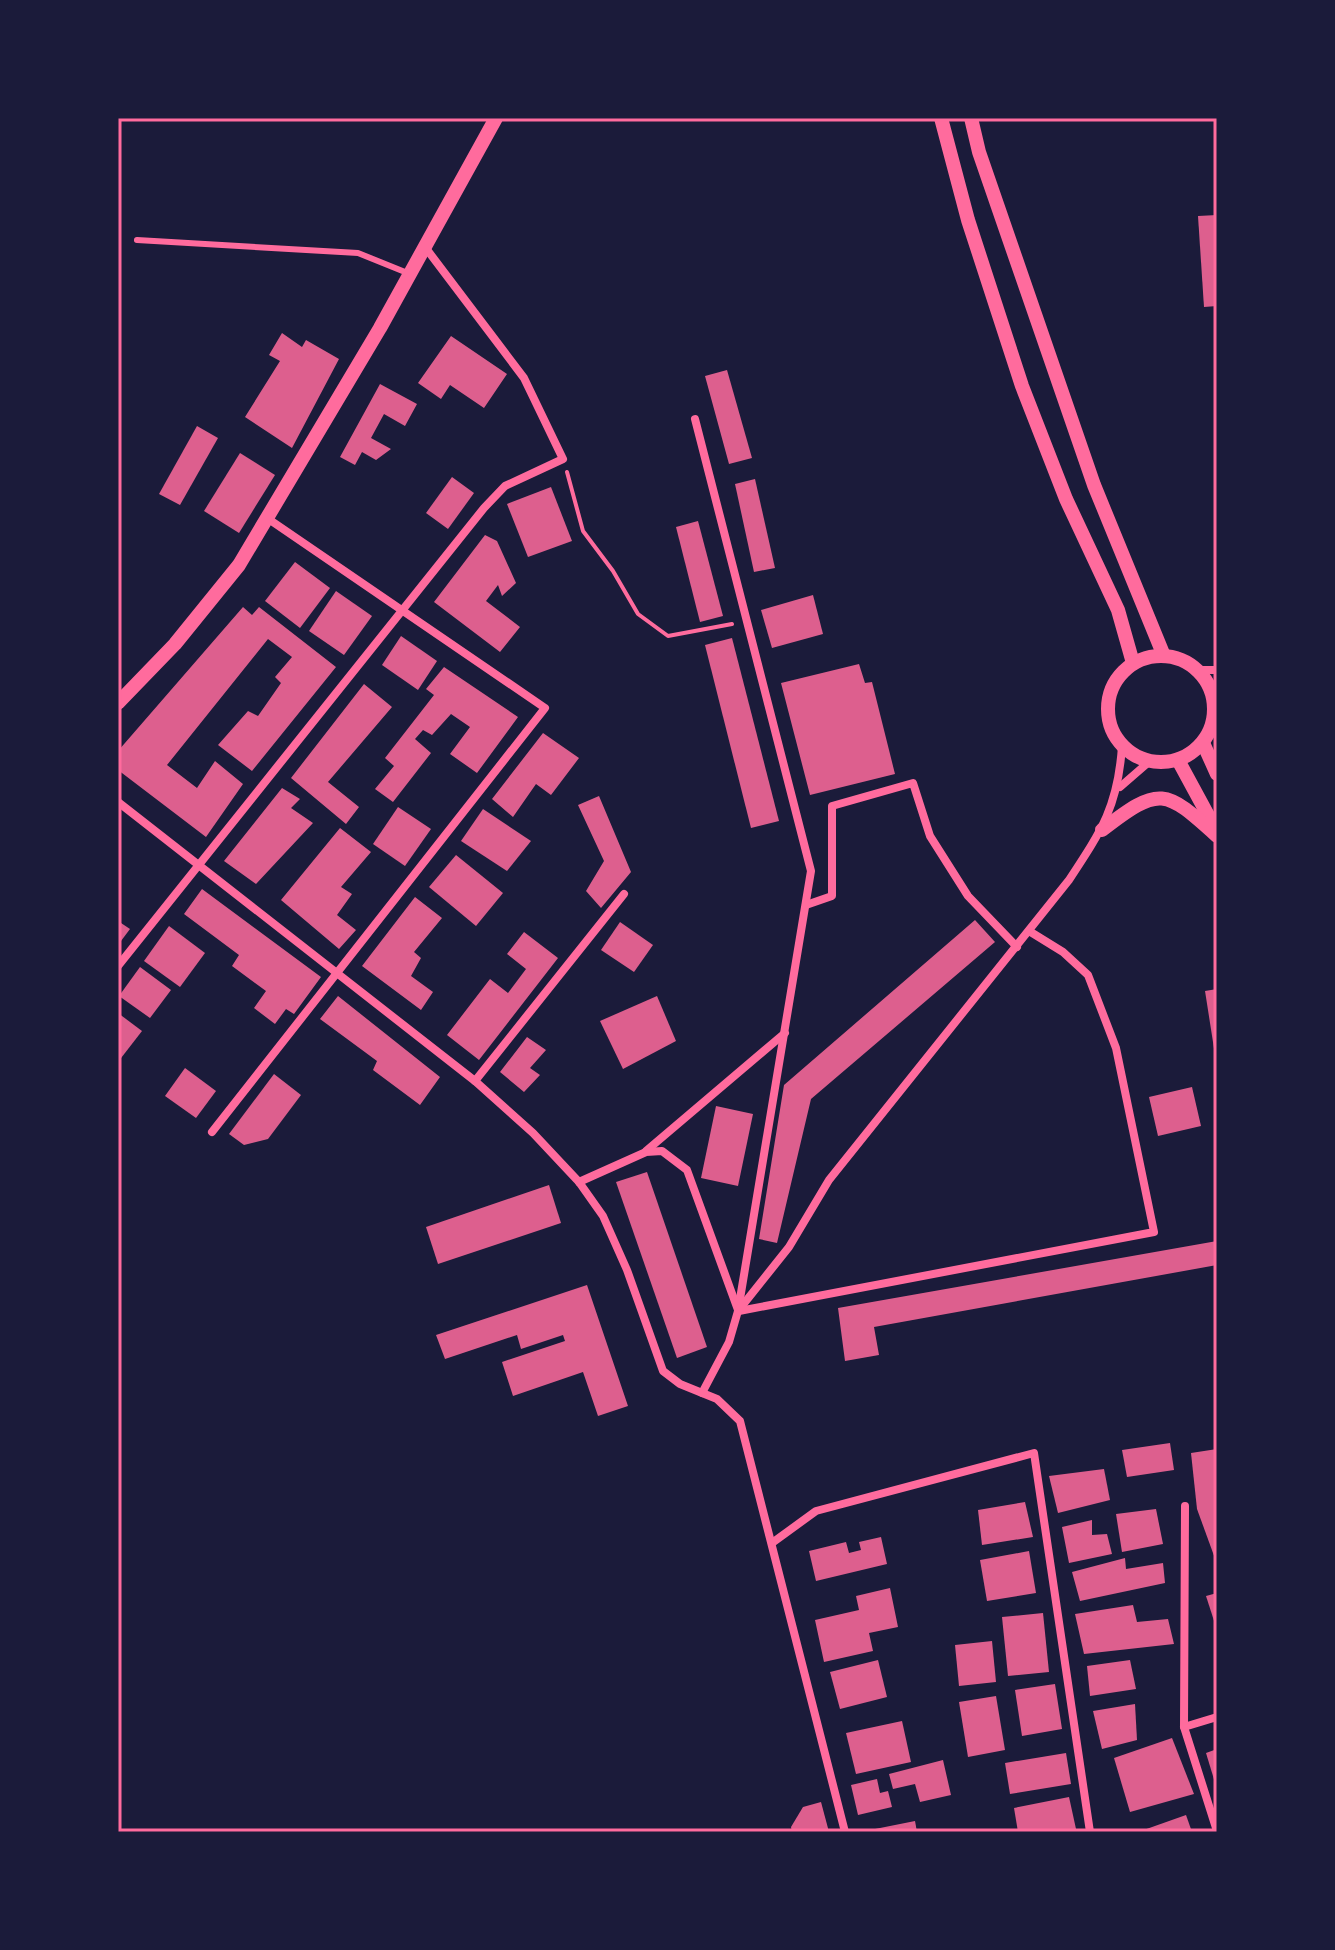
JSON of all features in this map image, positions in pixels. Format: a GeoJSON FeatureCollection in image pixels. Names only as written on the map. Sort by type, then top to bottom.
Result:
{"type":"FeatureCollection","features":[{"type":"Feature","properties":{"kind":"street"},"geometry":{"type":"LineString","coordinates":[[118,703],[239,565],[410,274],[496,118]]}},
{"type":"Feature","properties":{"kind":"street"},"geometry":{"type":"LineString","coordinates":[[941,118],[968,220],[1022,386],[1066,499],[1118,610],[1133,663]]}},
{"type":"Feature","properties":{"kind":"street"},"geometry":{"type":"LineString","coordinates":[[971,118],[979,152],[1045,351],[1094,485],[1164,656]]}},
{"type":"Feature","properties":{"kind":"street"},"geometry":{"type":"LineString","coordinates":[[118,966],[400,610],[505,486],[563,459],[524,378],[425,247]]}},
{"type":"Feature","properties":{"kind":"street"},"geometry":{"type":"LineString","coordinates":[[695,419],[811,871],[738,1311],[729,1342],[702,1393]]}},
{"type":"Feature","properties":{"kind":"street"},"geometry":{"type":"LineString","coordinates":[[212,1132],[545,708],[267,518]]}},
{"type":"Feature","properties":{"kind":"street"},"geometry":{"type":"LineString","coordinates":[[1164,656],[1188,662],[1198,670],[1209,684],[1216,709],[1213,724],[1203,743],[1178,760],[1150,761],[1122,746],[1113,732],[1108,704],[1120,675],[1133,663],[1164,656]]}},
{"type":"Feature","properties":{"kind":"street"},"geometry":{"type":"LineString","coordinates":[[1198,670],[1217,670]]}},
{"type":"Feature","properties":{"kind":"street"},"geometry":{"type":"LineString","coordinates":[[1203,743],[1217,774]]}},
{"type":"Feature","properties":{"kind":"street"},"geometry":{"type":"LineString","coordinates":[[738,1311],[789,1247],[829,1180],[1017,947],[1102,830],[1120,787],[1122,746]]}},
{"type":"Feature","properties":{"kind":"street"},"geometry":{"type":"LineString","coordinates":[[1178,760],[1217,834]]}},
{"type":"Feature","properties":{"kind":"street"},"geometry":{"type":"LineString","coordinates":[[1120,787],[1150,761]]}},
{"type":"Feature","properties":{"kind":"street"},"geometry":{"type":"LineString","coordinates":[[806,905],[832,896],[832,806],[913,783],[930,836],[968,896],[1017,947]]}},
{"type":"Feature","properties":{"kind":"street"},"geometry":{"type":"LineString","coordinates":[[1102,830],[1138,804],[1155,798],[1172,800],[1189,808],[1217,834]]}},
{"type":"Feature","properties":{"kind":"street"},"geometry":{"type":"LineString","coordinates":[[118,802],[475,1081],[533,1133],[579,1182],[603,1216],[663,1371],[680,1384],[717,1399],[740,1421],[845,1832]]}},
{"type":"Feature","properties":{"kind":"street"},"geometry":{"type":"LineString","coordinates":[[475,1081],[624,894]]}},
{"type":"Feature","properties":{"kind":"street"},"geometry":{"type":"LineString","coordinates":[[738,1311],[1154,1232],[1116,1048],[1088,975],[1063,952],[1029,931]]}},
{"type":"Feature","properties":{"kind":"street"},"geometry":{"type":"LineString","coordinates":[[579,1182],[646,1152],[785,1032]]}},
{"type":"Feature","properties":{"kind":"street"},"geometry":{"type":"LineString","coordinates":[[646,1152],[662,1151],[687,1170],[738,1311]]}},
{"type":"Feature","properties":{"kind":"street"},"geometry":{"type":"LineString","coordinates":[[772,1543],[816,1511],[1034,1453],[1090,1832]]}},
{"type":"Feature","properties":{"kind":"street"},"geometry":{"type":"LineString","coordinates":[[1185,1506],[1184,1727],[1217,1831]]}},
{"type":"Feature","properties":{"kind":"street"},"geometry":{"type":"LineString","coordinates":[[1184,1727],[1217,1717]]}},
{"type":"Feature","properties":{"kind":"lane"},"geometry":{"type":"LineString","coordinates":[[137,240],[358,253],[410,274]]}},
{"type":"Feature","properties":{"kind":"path"},"geometry":{"type":"LineString","coordinates":[[563,459],[583,531],[613,571],[638,614],[668,636],[747,621]]}},
{"type":"Feature","properties":{"kind":"building"},"geometry":{"type":"Polygon","coordinates":[[[1217,215],[1217,306],[1204,307],[1198,216],[1217,215]]]}},
{"type":"Feature","properties":{"kind":"building"},"geometry":{"type":"Polygon","coordinates":[[[282,333],[302,347],[306,340],[339,359],[292,448],[245,417],[280,361],[269,355],[282,333]]]}},
{"type":"Feature","properties":{"kind":"building"},"geometry":{"type":"Polygon","coordinates":[[[451,336],[507,374],[484,408],[450,385],[441,399],[418,383],[451,336]]]}},
{"type":"Feature","properties":{"kind":"building"},"geometry":{"type":"Polygon","coordinates":[[[727,370],[752,458],[729,464],[705,376],[727,370]]]}},
{"type":"Feature","properties":{"kind":"building"},"geometry":{"type":"Polygon","coordinates":[[[380,384],[417,404],[405,426],[384,414],[371,438],[391,449],[376,460],[362,452],[355,465],[340,457],[380,384]]]}},
{"type":"Feature","properties":{"kind":"building"},"geometry":{"type":"Polygon","coordinates":[[[197,426],[218,438],[180,505],[159,494],[197,426]]]}},
{"type":"Feature","properties":{"kind":"building"},"geometry":{"type":"Polygon","coordinates":[[[240,453],[275,475],[239,533],[204,511],[240,453]]]}},
{"type":"Feature","properties":{"kind":"building"},"geometry":{"type":"Polygon","coordinates":[[[452,477],[474,493],[448,529],[426,513],[452,477]]]}},
{"type":"Feature","properties":{"kind":"building"},"geometry":{"type":"Polygon","coordinates":[[[755,479],[775,568],[754,572],[735,484],[755,479]]]}},
{"type":"Feature","properties":{"kind":"building"},"geometry":{"type":"Polygon","coordinates":[[[551,487],[572,541],[528,557],[507,504],[551,487]]]}},
{"type":"Feature","properties":{"kind":"building"},"geometry":{"type":"Polygon","coordinates":[[[698,521],[723,616],[700,622],[676,527],[698,521]]]}},
{"type":"Feature","properties":{"kind":"building"},"geometry":{"type":"Polygon","coordinates":[[[485,535],[497,541],[516,583],[502,596],[498,585],[486,601],[520,627],[500,652],[434,602],[485,535]]]}},
{"type":"Feature","properties":{"kind":"building"},"geometry":{"type":"Polygon","coordinates":[[[295,562],[330,588],[300,628],[265,601],[295,562]]]}},
{"type":"Feature","properties":{"kind":"building"},"geometry":{"type":"Polygon","coordinates":[[[336,591],[372,616],[344,655],[309,631],[336,591]]]}},
{"type":"Feature","properties":{"kind":"building"},"geometry":{"type":"Polygon","coordinates":[[[813,595],[823,634],[772,648],[761,610],[813,595]]]}},
{"type":"Feature","properties":{"kind":"building"},"geometry":{"type":"Polygon","coordinates":[[[243,607],[252,615],[259,607],[336,667],[252,771],[218,745],[248,711],[258,716],[281,683],[275,677],[292,657],[268,639],[167,765],[197,788],[215,761],[243,784],[206,837],[118,770],[118,751],[243,607]]]}},
{"type":"Feature","properties":{"kind":"building"},"geometry":{"type":"Polygon","coordinates":[[[401,636],[437,661],[418,690],[382,665],[401,636]]]}},
{"type":"Feature","properties":{"kind":"building"},"geometry":{"type":"Polygon","coordinates":[[[732,638],[779,821],[751,828],[705,645],[732,638]]]}},
{"type":"Feature","properties":{"kind":"building"},"geometry":{"type":"Polygon","coordinates":[[[859,664],[865,683],[872,682],[895,774],[810,795],[781,683],[859,664]]]}},
{"type":"Feature","properties":{"kind":"building"},"geometry":{"type":"Polygon","coordinates":[[[444,667],[518,717],[477,773],[450,754],[470,727],[451,714],[432,735],[423,730],[415,739],[431,753],[393,802],[375,789],[394,766],[385,758],[434,695],[426,689],[444,667]]]}},
{"type":"Feature","properties":{"kind":"building"},"geometry":{"type":"Polygon","coordinates":[[[364,684],[392,707],[328,782],[359,807],[346,824],[291,778],[364,684]]]}},
{"type":"Feature","properties":{"kind":"building"},"geometry":{"type":"Polygon","coordinates":[[[543,733],[579,758],[551,795],[536,784],[513,817],[492,799],[543,733]]]}},
{"type":"Feature","properties":{"kind":"building"},"geometry":{"type":"Polygon","coordinates":[[[282,788],[300,799],[291,808],[313,823],[256,884],[224,861],[282,788]]]}},
{"type":"Feature","properties":{"kind":"building"},"geometry":{"type":"Polygon","coordinates":[[[599,796],[631,872],[601,908],[586,891],[604,861],[578,805],[599,796]]]}},
{"type":"Feature","properties":{"kind":"building"},"geometry":{"type":"Polygon","coordinates":[[[398,807],[431,829],[405,866],[373,844],[398,807]]]}},
{"type":"Feature","properties":{"kind":"building"},"geometry":{"type":"Polygon","coordinates":[[[483,809],[531,841],[507,871],[461,841],[483,809]]]}},
{"type":"Feature","properties":{"kind":"building"},"geometry":{"type":"Polygon","coordinates":[[[340,828],[371,852],[341,887],[352,894],[337,915],[356,930],[339,949],[281,900],[340,828]]]}},
{"type":"Feature","properties":{"kind":"building"},"geometry":{"type":"Polygon","coordinates":[[[456,855],[503,893],[476,926],[429,887],[456,855]]]}},
{"type":"Feature","properties":{"kind":"building"},"geometry":{"type":"Polygon","coordinates":[[[202,889],[321,977],[294,1014],[286,1009],[275,1024],[254,1008],[266,991],[232,966],[239,955],[184,914],[202,889]]]}},
{"type":"Feature","properties":{"kind":"building"},"geometry":{"type":"Polygon","coordinates":[[[415,897],[442,918],[414,952],[421,958],[411,976],[433,992],[421,1010],[362,966],[415,897]]]}},
{"type":"Feature","properties":{"kind":"building"},"geometry":{"type":"Polygon","coordinates":[[[975,920],[995,942],[811,1099],[777,1243],[759,1239],[784,1085],[975,920]]]}},
{"type":"Feature","properties":{"kind":"building"},"geometry":{"type":"Polygon","coordinates":[[[118,921],[130,929],[118,945],[118,921]]]}},
{"type":"Feature","properties":{"kind":"building"},"geometry":{"type":"Polygon","coordinates":[[[620,922],[653,945],[634,972],[601,950],[620,922]]]}},
{"type":"Feature","properties":{"kind":"building"},"geometry":{"type":"Polygon","coordinates":[[[169,926],[205,953],[180,987],[144,961],[169,926]]]}},
{"type":"Feature","properties":{"kind":"building"},"geometry":{"type":"Polygon","coordinates":[[[524,932],[558,958],[479,1060],[447,1035],[490,979],[508,993],[526,969],[507,954],[524,932]]]}},
{"type":"Feature","properties":{"kind":"building"},"geometry":{"type":"Polygon","coordinates":[[[140,967],[171,990],[150,1018],[119,996],[140,967]]]}},
{"type":"Feature","properties":{"kind":"building"},"geometry":{"type":"Polygon","coordinates":[[[1217,989],[1217,1055],[1215,1055],[1205,991],[1217,989]]]}},
{"type":"Feature","properties":{"kind":"building"},"geometry":{"type":"Polygon","coordinates":[[[338,996],[440,1077],[420,1105],[373,1070],[377,1061],[320,1019],[338,996]]]}},
{"type":"Feature","properties":{"kind":"building"},"geometry":{"type":"Polygon","coordinates":[[[657,996],[676,1041],[623,1069],[600,1021],[657,996]]]}},
{"type":"Feature","properties":{"kind":"building"},"geometry":{"type":"Polygon","coordinates":[[[118,1013],[142,1031],[118,1062],[118,1013]]]}},
{"type":"Feature","properties":{"kind":"building"},"geometry":{"type":"Polygon","coordinates":[[[527,1037],[546,1050],[530,1068],[540,1075],[524,1092],[500,1072],[527,1037]]]}},
{"type":"Feature","properties":{"kind":"building"},"geometry":{"type":"Polygon","coordinates":[[[185,1068],[216,1091],[196,1118],[165,1096],[185,1068]]]}},
{"type":"Feature","properties":{"kind":"building"},"geometry":{"type":"Polygon","coordinates":[[[274,1074],[301,1095],[268,1139],[244,1145],[229,1134],[274,1074]]]}},
{"type":"Feature","properties":{"kind":"building"},"geometry":{"type":"Polygon","coordinates":[[[1192,1087],[1201,1126],[1158,1136],[1149,1097],[1192,1087]]]}},
{"type":"Feature","properties":{"kind":"building"},"geometry":{"type":"Polygon","coordinates":[[[716,1106],[753,1114],[738,1186],[701,1178],[716,1106]]]}},
{"type":"Feature","properties":{"kind":"building"},"geometry":{"type":"Polygon","coordinates":[[[647,1172],[707,1347],[677,1358],[616,1182],[647,1172]]]}},
{"type":"Feature","properties":{"kind":"building"},"geometry":{"type":"Polygon","coordinates":[[[549,1185],[561,1223],[438,1264],[426,1227],[549,1185]]]}},
{"type":"Feature","properties":{"kind":"building"},"geometry":{"type":"Polygon","coordinates":[[[1217,1241],[1217,1265],[874,1327],[879,1355],[845,1361],[838,1308],[1217,1241]]]}},
{"type":"Feature","properties":{"kind":"building"},"geometry":{"type":"Polygon","coordinates":[[[587,1285],[628,1406],[598,1416],[583,1372],[513,1396],[502,1362],[565,1341],[563,1335],[521,1349],[517,1335],[445,1359],[436,1335],[587,1285]]]}},
{"type":"Feature","properties":{"kind":"building"},"geometry":{"type":"Polygon","coordinates":[[[1170,1443],[1174,1470],[1127,1477],[1122,1450],[1170,1443]]]}},
{"type":"Feature","properties":{"kind":"building"},"geometry":{"type":"Polygon","coordinates":[[[1217,1449],[1217,1564],[1197,1509],[1191,1453],[1217,1449]]]}},
{"type":"Feature","properties":{"kind":"building"},"geometry":{"type":"Polygon","coordinates":[[[1104,1469],[1110,1500],[1058,1513],[1049,1476],[1104,1469]]]}},
{"type":"Feature","properties":{"kind":"building"},"geometry":{"type":"Polygon","coordinates":[[[1025,1502],[1033,1537],[982,1545],[978,1510],[1025,1502]]]}},
{"type":"Feature","properties":{"kind":"building"},"geometry":{"type":"Polygon","coordinates":[[[1156,1509],[1163,1544],[1122,1552],[1116,1514],[1156,1509]]]}},
{"type":"Feature","properties":{"kind":"building"},"geometry":{"type":"Polygon","coordinates":[[[1092,1520],[1092,1535],[1107,1534],[1112,1554],[1069,1563],[1062,1527],[1092,1520]]]}},
{"type":"Feature","properties":{"kind":"building"},"geometry":{"type":"Polygon","coordinates":[[[881,1537],[887,1564],[816,1581],[809,1551],[846,1542],[849,1553],[861,1550],[859,1542],[881,1537]]]}},
{"type":"Feature","properties":{"kind":"building"},"geometry":{"type":"Polygon","coordinates":[[[1029,1551],[1036,1593],[987,1601],[980,1560],[1029,1551]]]}},
{"type":"Feature","properties":{"kind":"building"},"geometry":{"type":"Polygon","coordinates":[[[1125,1558],[1126,1569],[1163,1563],[1165,1583],[1080,1601],[1072,1572],[1125,1558]]]}},
{"type":"Feature","properties":{"kind":"building"},"geometry":{"type":"Polygon","coordinates":[[[890,1588],[898,1627],[869,1633],[873,1651],[824,1662],[815,1620],[859,1610],[856,1596],[890,1588]]]}},
{"type":"Feature","properties":{"kind":"building"},"geometry":{"type":"Polygon","coordinates":[[[1217,1593],[1217,1627],[1216,1627],[1206,1596],[1217,1593]]]}},
{"type":"Feature","properties":{"kind":"building"},"geometry":{"type":"Polygon","coordinates":[[[1133,1605],[1137,1622],[1168,1619],[1174,1644],[1084,1654],[1075,1614],[1133,1605]]]}},
{"type":"Feature","properties":{"kind":"building"},"geometry":{"type":"Polygon","coordinates":[[[1043,1613],[1049,1672],[1008,1676],[1002,1617],[1043,1613]]]}},
{"type":"Feature","properties":{"kind":"building"},"geometry":{"type":"Polygon","coordinates":[[[992,1641],[996,1682],[959,1686],[955,1645],[992,1641]]]}},
{"type":"Feature","properties":{"kind":"building"},"geometry":{"type":"Polygon","coordinates":[[[878,1660],[887,1697],[840,1709],[830,1672],[878,1660]]]}},
{"type":"Feature","properties":{"kind":"building"},"geometry":{"type":"Polygon","coordinates":[[[1130,1660],[1136,1689],[1090,1696],[1087,1666],[1130,1660]]]}},
{"type":"Feature","properties":{"kind":"building"},"geometry":{"type":"Polygon","coordinates":[[[1055,1684],[1062,1729],[1022,1736],[1015,1690],[1055,1684]]]}},
{"type":"Feature","properties":{"kind":"building"},"geometry":{"type":"Polygon","coordinates":[[[996,1696],[1005,1750],[968,1757],[959,1702],[996,1696]]]}},
{"type":"Feature","properties":{"kind":"building"},"geometry":{"type":"Polygon","coordinates":[[[1135,1704],[1137,1740],[1102,1749],[1093,1711],[1135,1704]]]}},
{"type":"Feature","properties":{"kind":"building"},"geometry":{"type":"Polygon","coordinates":[[[902,1721],[911,1762],[856,1774],[846,1733],[902,1721]]]}},
{"type":"Feature","properties":{"kind":"building"},"geometry":{"type":"Polygon","coordinates":[[[1172,1738],[1194,1794],[1130,1812],[1114,1758],[1172,1738]]]}},
{"type":"Feature","properties":{"kind":"building"},"geometry":{"type":"Polygon","coordinates":[[[1217,1749],[1217,1786],[1216,1786],[1206,1753],[1217,1749]]]}},
{"type":"Feature","properties":{"kind":"building"},"geometry":{"type":"Polygon","coordinates":[[[1066,1753],[1071,1784],[1010,1794],[1005,1763],[1066,1753]]]}},
{"type":"Feature","properties":{"kind":"building"},"geometry":{"type":"Polygon","coordinates":[[[943,1760],[951,1795],[920,1802],[915,1784],[893,1789],[889,1774],[943,1760]]]}},
{"type":"Feature","properties":{"kind":"building"},"geometry":{"type":"Polygon","coordinates":[[[877,1779],[880,1793],[888,1791],[892,1807],[858,1815],[851,1785],[877,1779]]]}},
{"type":"Feature","properties":{"kind":"building"},"geometry":{"type":"Polygon","coordinates":[[[1069,1797],[1076,1829],[1018,1832],[1014,1808],[1069,1797]]]}},
{"type":"Feature","properties":{"kind":"building"},"geometry":{"type":"Polygon","coordinates":[[[821,1802],[829,1832],[792,1832],[791,1827],[803,1807],[821,1802]]]}},
{"type":"Feature","properties":{"kind":"building"},"geometry":{"type":"Polygon","coordinates":[[[1186,1815],[1192,1832],[1138,1832],[1186,1815]]]}},
{"type":"Feature","properties":{"kind":"building"},"geometry":{"type":"Polygon","coordinates":[[[915,1821],[917,1832],[876,1832],[875,1829],[915,1821]]]}}]}
